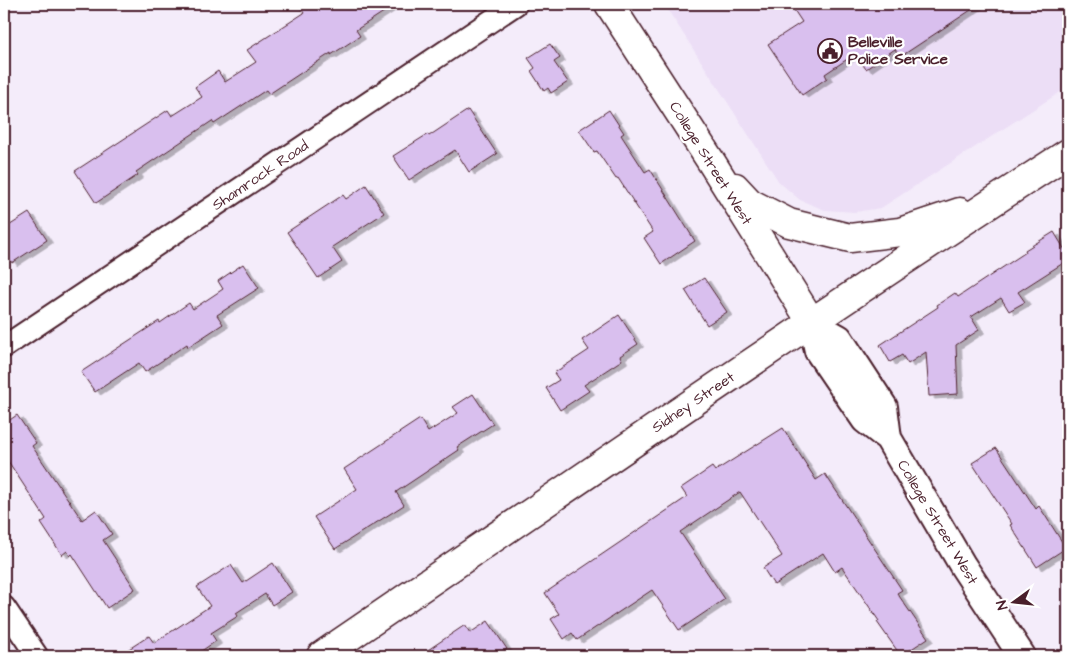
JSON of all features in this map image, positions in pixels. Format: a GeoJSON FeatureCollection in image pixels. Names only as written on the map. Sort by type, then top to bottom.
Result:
{"type":"FeatureCollection","features":[{"type":"Feature","properties":{"kind":"main road","name":"College Street West"},"geometry":{"type":"LineString","coordinates":[[609,4],[712,163],[812,323]]}},
{"type":"Feature","properties":{"kind":"main road","name":"Sidney Street"},"geometry":{"type":"LineString","coordinates":[[321,656],[763,354],[1068,153]]}},
{"type":"Feature","properties":{"kind":"main road"},"geometry":{"type":"LineString","coordinates":[[712,163],[750,202],[789,223],[850,238],[900,232],[994,201]]}},
{"type":"Feature","properties":{"kind":"street","name":"Shamrock Road"},"geometry":{"type":"LineString","coordinates":[[4,347],[516,4]]}},
{"type":"Feature","properties":{"kind":"street","name":"College Street West"},"geometry":{"type":"LineString","coordinates":[[812,323],[818,351],[865,420],[888,438],[963,566],[1022,656]]}},
{"type":"Feature","properties":{"kind":"street"},"geometry":{"type":"LineString","coordinates":[[4,607],[37,656]]}},
{"type":"Feature","properties":{"kind":"shaded area"},"geometry":{"type":"Polygon","coordinates":[[[664,4],[1068,4],[1068,87],[881,208],[855,212],[825,210],[800,200],[779,182],[664,4]]]}},
{"type":"Feature","properties":{"kind":"building"},"geometry":{"type":"Polygon","coordinates":[[[298,4],[396,4],[356,30],[360,36],[269,94],[266,90],[214,124],[212,121],[136,172],[138,175],[96,203],[75,171],[168,110],[172,116],[202,97],[195,87],[218,71],[225,82],[256,62],[247,50],[304,13],[298,4]]]}},
{"type":"Feature","properties":{"kind":"building","name":"Belleville Police Service"},"geometry":{"type":"Polygon","coordinates":[[[790,4],[980,4],[900,57],[895,49],[866,69],[855,54],[825,74],[827,78],[802,95],[768,44],[802,22],[790,4]]]}},
{"type":"Feature","properties":{"kind":"building"},"geometry":{"type":"Polygon","coordinates":[[[550,44],[560,58],[554,62],[568,82],[551,93],[548,88],[544,91],[531,71],[535,68],[528,58],[550,44]]]}},
{"type":"Feature","properties":{"kind":"building"},"geometry":{"type":"Polygon","coordinates":[[[468,110],[497,154],[469,172],[455,150],[409,180],[393,156],[428,134],[429,136],[468,110]]]}},
{"type":"Feature","properties":{"kind":"building"},"geometry":{"type":"Polygon","coordinates":[[[609,110],[624,133],[621,135],[645,172],[650,169],[695,241],[661,264],[644,238],[653,232],[618,178],[616,179],[597,151],[594,152],[579,130],[609,110]]]}},
{"type":"Feature","properties":{"kind":"building"},"geometry":{"type":"Polygon","coordinates":[[[366,185],[384,213],[332,247],[342,262],[318,278],[287,232],[343,195],[346,199],[366,185]]]}},
{"type":"Feature","properties":{"kind":"building"},"geometry":{"type":"Polygon","coordinates":[[[29,213],[47,240],[12,263],[4,251],[4,229],[29,213]]]}},
{"type":"Feature","properties":{"kind":"building"},"geometry":{"type":"Polygon","coordinates":[[[1054,232],[1068,255],[1068,260],[1018,292],[1025,302],[1009,311],[1001,298],[971,317],[979,330],[956,345],[958,394],[929,396],[926,352],[908,364],[902,355],[890,362],[880,345],[938,307],[937,305],[955,293],[958,297],[1054,232]]]}},
{"type":"Feature","properties":{"kind":"building"},"geometry":{"type":"Polygon","coordinates":[[[243,264],[259,288],[217,315],[223,324],[188,347],[187,344],[145,372],[139,363],[95,392],[81,372],[189,303],[193,309],[223,289],[218,281],[243,264]]]}},
{"type":"Feature","properties":{"kind":"building"},"geometry":{"type":"Polygon","coordinates":[[[704,278],[727,312],[707,325],[685,290],[704,278]]]}},
{"type":"Feature","properties":{"kind":"building"},"geometry":{"type":"Polygon","coordinates":[[[619,315],[638,344],[620,356],[622,360],[584,385],[589,391],[560,410],[546,388],[559,380],[554,373],[589,350],[582,340],[619,315]]]}},
{"type":"Feature","properties":{"kind":"building"},"geometry":{"type":"Polygon","coordinates":[[[473,394],[493,424],[457,447],[459,450],[396,492],[404,505],[335,549],[314,517],[357,489],[344,469],[420,419],[428,432],[458,413],[453,407],[473,394]]]}},
{"type":"Feature","properties":{"kind":"building"},"geometry":{"type":"Polygon","coordinates":[[[17,415],[36,443],[32,446],[82,520],[96,510],[112,534],[103,540],[135,589],[107,608],[72,554],[70,556],[67,551],[62,555],[41,523],[46,519],[4,455],[4,424],[17,415]]]}},
{"type":"Feature","properties":{"kind":"building"},"geometry":{"type":"Polygon","coordinates":[[[783,428],[816,480],[825,474],[902,590],[897,593],[928,638],[901,656],[842,567],[835,572],[823,553],[774,585],[763,568],[782,556],[740,492],[680,532],[725,599],[679,630],[652,590],[577,640],[572,633],[564,639],[551,619],[559,614],[545,593],[687,497],[681,488],[712,467],[715,471],[783,428]]]}},
{"type":"Feature","properties":{"kind":"building"},"geometry":{"type":"Polygon","coordinates":[[[996,448],[1036,509],[1039,506],[1066,548],[1037,567],[1010,525],[1012,524],[972,463],[996,448]]]}},
{"type":"Feature","properties":{"kind":"building"},"geometry":{"type":"Polygon","coordinates":[[[273,563],[292,592],[272,605],[265,594],[236,613],[238,616],[211,633],[216,641],[194,656],[118,656],[149,636],[154,643],[210,606],[197,587],[231,565],[243,583],[273,563]]]}},
{"type":"Feature","properties":{"kind":"building"},"geometry":{"type":"Polygon","coordinates":[[[488,621],[507,649],[496,656],[419,656],[465,625],[470,633],[488,621]]]}},
{"type":"Feature","properties":{"kind":"place","name":"Belleville Police Service"},"geometry":{"type":"Point","coordinates":[830,51]}}]}
